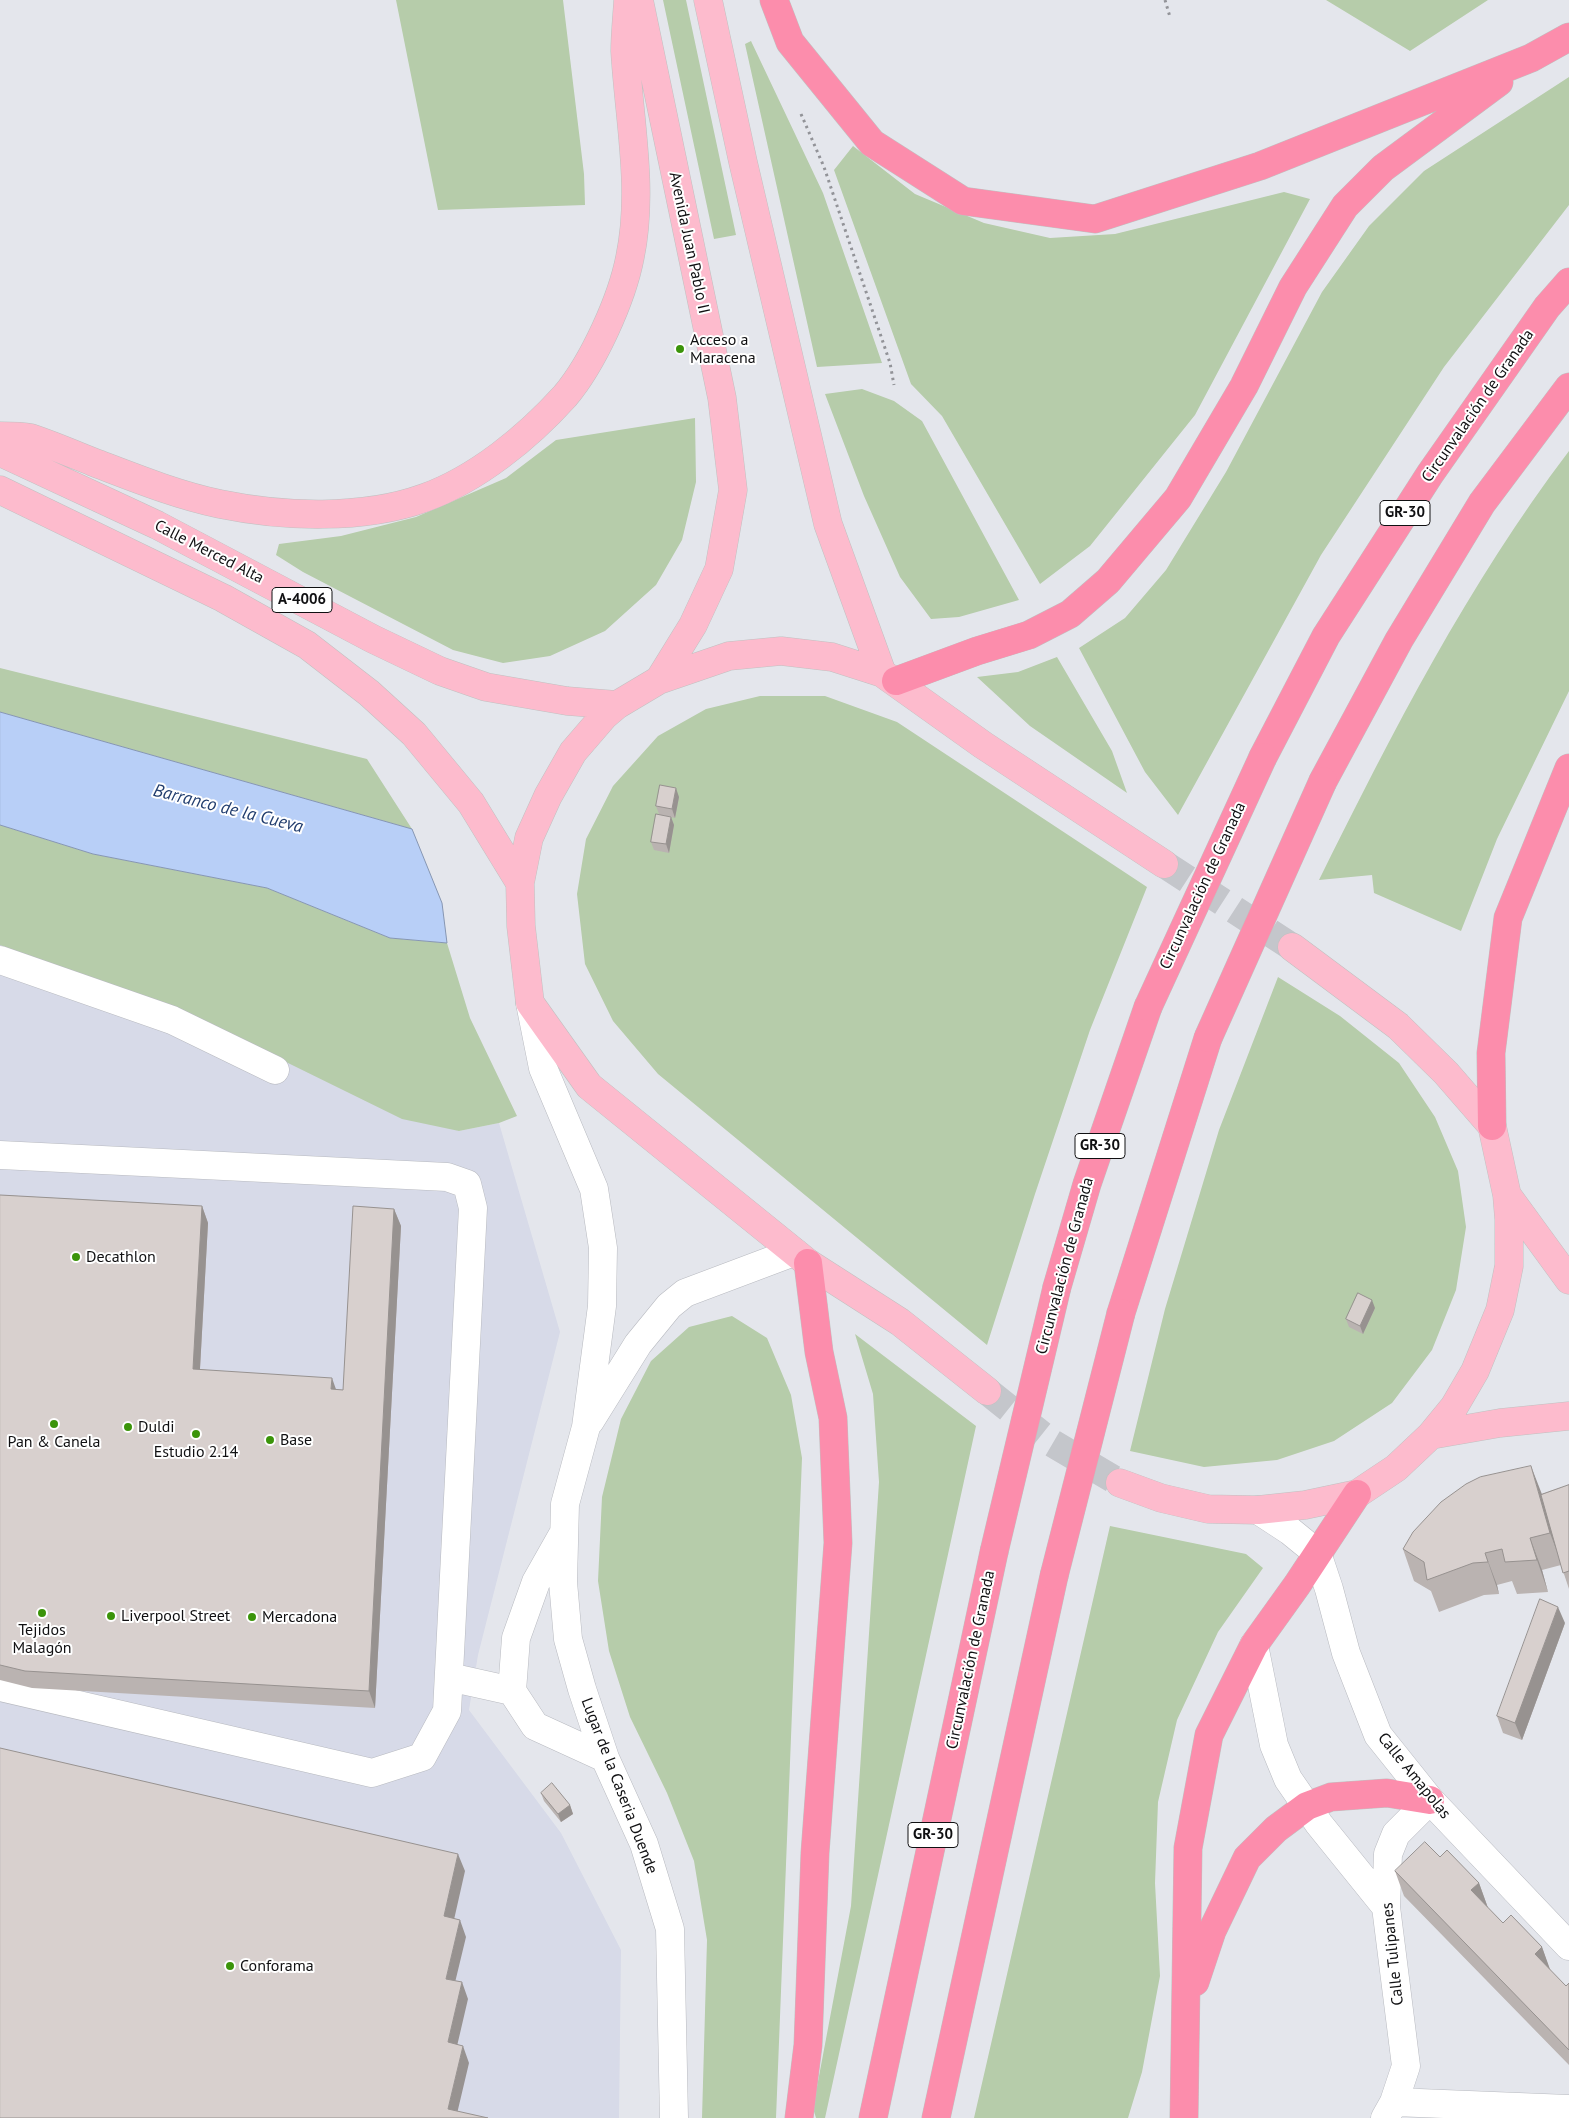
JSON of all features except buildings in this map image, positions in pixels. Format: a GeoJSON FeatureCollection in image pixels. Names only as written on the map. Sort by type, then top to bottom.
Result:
{"type":"FeatureCollection","features":[{"type":"Feature","properties":{"kind":"highway"},"geometry":{"type":"LineString","coordinates":[[774,0],[790,42],[872,143],[963,201],[1095,219],[1260,166],[1531,58],[1569,37]]}},
{"type":"Feature","properties":{"kind":"highway"},"geometry":{"type":"LineString","coordinates":[[889,677],[1029,635],[1070,614],[1108,581],[1178,498],[1244,386],[1294,287],[1345,206],[1383,168],[1531,58]]}},
{"type":"Feature","properties":{"kind":"highway","name":"Circunvalación de Granada"},"geometry":{"type":"LineString","coordinates":[[873,2118],[994,1552],[1057,1287],[1087,1184],[1148,1007],[1263,757],[1326,636],[1430,474],[1547,307],[1569,282]]}},
{"type":"Feature","properties":{"kind":"highway"},"geometry":{"type":"LineString","coordinates":[[936,2118],[1054,1576],[1121,1313],[1208,1038],[1323,781],[1399,640],[1482,503],[1569,387]]}},
{"type":"Feature","properties":{"kind":"highway"},"geometry":{"type":"LineString","coordinates":[[1492,1126],[1492,1053],[1508,918],[1569,768]]}},
{"type":"Feature","properties":{"kind":"highway"},"geometry":{"type":"LineString","coordinates":[[799,2118],[808,2045],[815,1853],[838,1543],[833,1418],[801,1258]]}},
{"type":"Feature","properties":{"kind":"highway"},"geometry":{"type":"LineString","coordinates":[[1184,2118],[1188,1848],[1209,1735],[1254,1645],[1297,1585],[1357,1494]]}},
{"type":"Feature","properties":{"kind":"highway"},"geometry":{"type":"LineString","coordinates":[[1187,2005],[1212,1931],[1247,1858],[1261,1842],[1307,1806],[1331,1797],[1388,1793],[1430,1800]]}},
{"type":"Feature","properties":{"kind":"main road"},"geometry":{"type":"LineString","coordinates":[[0,436],[28,438],[178,493],[220,504],[283,514],[346,513],[424,498],[459,481],[492,461],[531,429],[566,394],[595,349],[618,299],[628,265],[634,211],[635,166],[625,48],[628,0]]}},
{"type":"Feature","properties":{"kind":"main road","name":"Avenida Juan Pablo II"},"geometry":{"type":"LineString","coordinates":[[639,0],[722,398],[733,490],[719,569],[693,625],[659,680]]}},
{"type":"Feature","properties":{"kind":"main road"},"geometry":{"type":"LineString","coordinates":[[708,0],[745,172],[828,524],[889,677]]}},
{"type":"Feature","properties":{"kind":"main road","name":"Calle Merced Alta"},"geometry":{"type":"LineString","coordinates":[[0,452],[157,525],[373,639],[440,671],[486,687],[568,701],[617,705]]}},
{"type":"Feature","properties":{"kind":"main road","name":"A-4006"},"geometry":{"type":"LineString","coordinates":[[0,490],[223,598],[307,645],[369,693],[414,734],[471,803],[520,883]]}},
{"type":"Feature","properties":{"kind":"main road"},"geometry":{"type":"LineString","coordinates":[[987,1391],[900,1322],[801,1258],[589,1086],[530,1003],[521,926],[520,883],[529,838],[548,796],[574,752],[604,716],[617,705],[659,680],[729,656],[781,651],[832,657],[889,677],[982,745],[1164,864]]}},
{"type":"Feature","properties":{"kind":"main road"},"geometry":{"type":"LineString","coordinates":[[1120,1483],[1161,1498],[1208,1508],[1258,1510],[1306,1505],[1357,1494],[1396,1468],[1431,1435],[1454,1407],[1475,1371],[1500,1310],[1510,1266],[1507,1195],[1492,1126],[1446,1073],[1398,1026],[1292,947]]}},
{"type":"Feature","properties":{"kind":"main road"},"geometry":{"type":"LineString","coordinates":[[1507,1195],[1569,1280]]}},
{"type":"Feature","properties":{"kind":"main road"},"geometry":{"type":"LineString","coordinates":[[1431,1435],[1500,1423],[1569,1416]]}},
{"type":"Feature","properties":{"kind":"street"},"geometry":{"type":"LineString","coordinates":[[0,960],[172,1020],[275,1070]]}},
{"type":"Feature","properties":{"kind":"street","name":"Lugar de la Caseria Duende"},"geometry":{"type":"LineString","coordinates":[[530,1003],[543,1068],[594,1189],[603,1248],[602,1306],[586,1427],[565,1504],[563,1582],[568,1639],[582,1689],[606,1758],[644,1844],[670,1930],[674,2118]]}},
{"type":"Feature","properties":{"kind":"street"},"geometry":{"type":"LineString","coordinates":[[0,1155],[447,1177],[467,1184],[473,1208],[447,1711],[422,1757],[372,1773],[0,1688]]}},
{"type":"Feature","properties":{"kind":"street","name":"Lugar de la Caseria Duende"},"geometry":{"type":"LineString","coordinates":[[586,1427],[638,1344],[669,1306],[685,1293],[801,1258]]}},
{"type":"Feature","properties":{"kind":"street"},"geometry":{"type":"LineString","coordinates":[[1258,1510],[1290,1531],[1317,1553]]}},
{"type":"Feature","properties":{"kind":"street"},"geometry":{"type":"LineString","coordinates":[[564,1532],[536,1582],[516,1638],[512,1691],[535,1726],[606,1758]]}},
{"type":"Feature","properties":{"kind":"street","name":"Calle Amapolas"},"geometry":{"type":"LineString","coordinates":[[1317,1553],[1329,1588],[1346,1653],[1378,1735],[1430,1800],[1569,1946]]}},
{"type":"Feature","properties":{"kind":"street"},"geometry":{"type":"LineString","coordinates":[[1254,1645],[1274,1745],[1288,1779],[1386,1907]]}},
{"type":"Feature","properties":{"kind":"street"},"geometry":{"type":"LineString","coordinates":[[449,1678],[512,1691]]}},
{"type":"Feature","properties":{"kind":"street","name":"Calle Tulipanes"},"geometry":{"type":"LineString","coordinates":[[1390,2110],[1406,2066],[1386,1907],[1390,1846],[1396,1834],[1430,1800]]}},
{"type":"Feature","properties":{"kind":"street"},"geometry":{"type":"LineString","coordinates":[[1390,2110],[1569,2109]]}},
{"type":"Feature","properties":{"kind":"path"},"geometry":{"type":"LineString","coordinates":[[1165,0],[1170,16]]}},
{"type":"Feature","properties":{"kind":"path"},"geometry":{"type":"LineString","coordinates":[[798,107],[824,167],[890,363],[894,385]]}},
{"type":"Feature","properties":{"kind":"shaded area"},"geometry":{"type":"Polygon","coordinates":[[[0,945],[231,1035],[459,1131],[499,1123],[560,1332],[478,1655],[469,1710],[561,1833],[621,1950],[619,2118],[0,2118],[0,945]]]}},
{"type":"Feature","properties":{"kind":"green space"},"geometry":{"type":"Polygon","coordinates":[[[396,0],[563,0],[584,174],[585,205],[438,210],[396,0]]]}},
{"type":"Feature","properties":{"kind":"green space"},"geometry":{"type":"Polygon","coordinates":[[[663,0],[686,0],[736,235],[714,239],[663,0]]]}},
{"type":"Feature","properties":{"kind":"green space"},"geometry":{"type":"Polygon","coordinates":[[[1326,0],[1488,0],[1410,51],[1326,0]]]}},
{"type":"Feature","properties":{"kind":"green space"},"geometry":{"type":"Polygon","coordinates":[[[751,41],[823,193],[882,363],[817,367],[745,44],[751,41]]]}},
{"type":"Feature","properties":{"kind":"green space"},"geometry":{"type":"Polygon","coordinates":[[[1569,77],[1569,205],[1444,367],[1321,555],[1178,815],[1145,772],[1079,648],[1125,618],[1166,570],[1226,472],[1322,292],[1369,226],[1424,171],[1569,77]]]}},
{"type":"Feature","properties":{"kind":"green space"},"geometry":{"type":"Polygon","coordinates":[[[853,146],[915,194],[984,223],[1050,238],[1115,234],[1284,192],[1310,199],[1195,415],[1090,546],[1040,584],[942,416],[911,384],[834,170],[853,146]]]}},
{"type":"Feature","properties":{"kind":"green space"},"geometry":{"type":"Polygon","coordinates":[[[862,389],[894,401],[922,421],[1019,600],[959,617],[931,619],[900,577],[864,496],[825,394],[862,389]]]}},
{"type":"Feature","properties":{"kind":"green space"},"geometry":{"type":"Polygon","coordinates":[[[695,418],[696,482],[682,540],[656,585],[605,631],[550,656],[503,663],[453,650],[303,572],[276,555],[279,544],[341,536],[416,517],[506,478],[556,440],[695,418]]]}},
{"type":"Feature","properties":{"kind":"green space"},"geometry":{"type":"Polygon","coordinates":[[[1569,451],[1569,691],[1497,839],[1461,931],[1374,893],[1372,875],[1319,880],[1375,769],[1434,659],[1498,553],[1569,451]]]}},
{"type":"Feature","properties":{"kind":"green space"},"geometry":{"type":"Polygon","coordinates":[[[1057,657],[1112,751],[1127,793],[1030,726],[977,677],[1018,672],[1057,657]]]}},
{"type":"Feature","properties":{"kind":"green space"},"geometry":{"type":"Polygon","coordinates":[[[0,668],[367,759],[412,829],[0,712],[0,668]]]}},
{"type":"Feature","properties":{"kind":"green space"},"geometry":{"type":"Polygon","coordinates":[[[760,696],[825,696],[897,722],[1147,887],[1090,1030],[987,1345],[658,1074],[613,1021],[585,964],[577,894],[586,839],[613,786],[658,736],[706,709],[760,696]]]}},
{"type":"Feature","properties":{"kind":"green space"},"geometry":{"type":"Polygon","coordinates":[[[0,825],[93,854],[267,888],[390,938],[447,943],[470,1018],[517,1116],[499,1123],[459,1131],[402,1119],[231,1035],[0,945],[0,825]]]}},
{"type":"Feature","properties":{"kind":"green space"},"geometry":{"type":"Polygon","coordinates":[[[1278,977],[1340,1016],[1399,1063],[1435,1117],[1458,1171],[1466,1227],[1456,1290],[1432,1350],[1392,1403],[1334,1441],[1277,1460],[1204,1467],[1130,1451],[1165,1309],[1219,1130],[1278,977]]]}},
{"type":"Feature","properties":{"kind":"green space"},"geometry":{"type":"Polygon","coordinates":[[[732,1316],[767,1338],[791,1395],[802,1458],[776,2118],[702,2118],[707,1940],[694,1861],[667,1793],[630,1717],[609,1651],[598,1581],[602,1497],[621,1419],[651,1361],[689,1327],[732,1316]]]}},
{"type":"Feature","properties":{"kind":"green space"},"geometry":{"type":"Polygon","coordinates":[[[855,1334],[976,1426],[825,2118],[816,2118],[813,2108],[851,1906],[879,1482],[873,1394],[855,1334]]]}},
{"type":"Feature","properties":{"kind":"green space"},"geometry":{"type":"Polygon","coordinates":[[[1110,1526],[1246,1554],[1263,1568],[1218,1632],[1177,1720],[1158,1802],[1155,1883],[1160,1976],[1142,2072],[1128,2118],[974,2118],[1110,1526]]]}},
{"type":"Feature","properties":{"kind":"water","name":"Barranco de la Cueva"},"geometry":{"type":"Polygon","coordinates":[[[0,712],[412,829],[442,903],[447,943],[390,938],[267,888],[93,854],[0,825],[0,712]]]}},
{"type":"Feature","properties":{"kind":"tunnel"},"geometry":{"type":"LineString","coordinates":[[1164,864],[1292,947]]}},
{"type":"Feature","properties":{"kind":"tunnel"},"geometry":{"type":"LineString","coordinates":[[987,1391],[1052,1443],[1120,1483]]}},
{"type":"Feature","properties":{"kind":"place","name":"Acceso a Maracena"},"geometry":{"type":"Point","coordinates":[680,349]}},
{"type":"Feature","properties":{"kind":"place","name":"Decathlon"},"geometry":{"type":"Point","coordinates":[76,1257]}},
{"type":"Feature","properties":{"kind":"place","name":"Pan & Canela"},"geometry":{"type":"Point","coordinates":[54,1424]}},
{"type":"Feature","properties":{"kind":"place","name":"Duldi"},"geometry":{"type":"Point","coordinates":[128,1427]}},
{"type":"Feature","properties":{"kind":"place","name":"Estudio 2.14"},"geometry":{"type":"Point","coordinates":[196,1434]}},
{"type":"Feature","properties":{"kind":"place","name":"Base"},"geometry":{"type":"Point","coordinates":[270,1440]}},
{"type":"Feature","properties":{"kind":"place","name":"Tejidos Malagón"},"geometry":{"type":"Point","coordinates":[42,1613]}},
{"type":"Feature","properties":{"kind":"place","name":"Liverpool Street"},"geometry":{"type":"Point","coordinates":[111,1616]}},
{"type":"Feature","properties":{"kind":"place","name":"Mercadona"},"geometry":{"type":"Point","coordinates":[252,1617]}},
{"type":"Feature","properties":{"kind":"place","name":"Conforama"},"geometry":{"type":"Point","coordinates":[230,1966]}}]}
